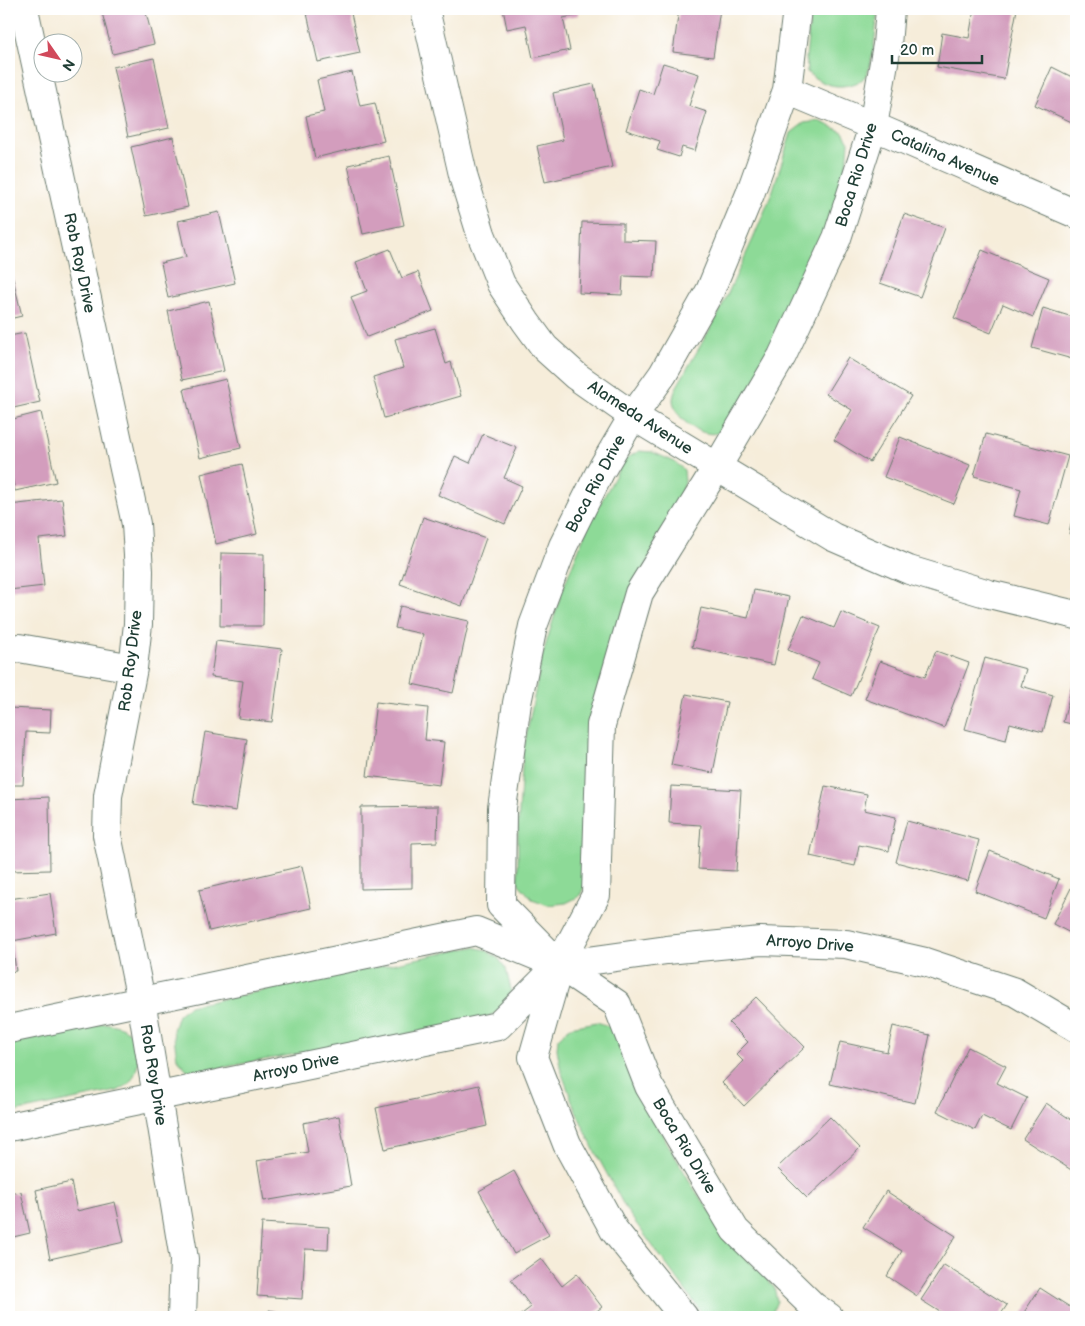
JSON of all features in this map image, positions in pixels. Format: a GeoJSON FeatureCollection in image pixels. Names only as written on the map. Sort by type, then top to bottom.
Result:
{"type":"FeatureCollection","features":[{"type":"Feature","properties":{"kind":"street","name":"Rob Roy Drive"},"geometry":{"type":"LineString","coordinates":[[24,9],[136,524],[139,570],[138,624],[133,668],[108,796],[107,835],[141,1000],[184,1259],[182,1317]]}},
{"type":"Feature","properties":{"kind":"street","name":"Alameda Avenue"},"geometry":{"type":"LineString","coordinates":[[424,9],[464,179],[481,234],[501,284],[545,348],[576,376],[633,416],[834,537],[909,570],[989,594],[1076,614]]}},
{"type":"Feature","properties":{"kind":"street","name":"Boca Rio Drive"},"geometry":{"type":"LineString","coordinates":[[797,9],[786,90],[750,194],[710,291],[663,374],[633,416],[600,472],[563,546],[533,626],[517,704],[502,808],[501,905],[559,965],[616,1004],[649,1086],[735,1230],[814,1313]]}},
{"type":"Feature","properties":{"kind":"street","name":"Boca Rio Drive"},"geometry":{"type":"LineString","coordinates":[[684,1317],[614,1230],[568,1144],[534,1057],[559,965],[596,895],[601,725],[639,593],[717,468],[782,356],[837,238],[874,126],[887,44],[890,9]]}},
{"type":"Feature","properties":{"kind":"street","name":"Catalina Avenue"},"geometry":{"type":"LineString","coordinates":[[786,90],[1076,214]]}},
{"type":"Feature","properties":{"kind":"street"},"geometry":{"type":"LineString","coordinates":[[9,650],[19,648],[133,668]]}},
{"type":"Feature","properties":{"kind":"street"},"geometry":{"type":"LineString","coordinates":[[9,1028],[476,931],[559,965]]}},
{"type":"Feature","properties":{"kind":"street","name":"Arroyo Drive"},"geometry":{"type":"LineString","coordinates":[[9,1127],[498,1026],[559,965],[667,950],[761,940],[846,944],[925,962],[1015,992],[1076,1028]]}},
{"type":"Feature","properties":{"kind":"green space"},"geometry":{"type":"Polygon","coordinates":[[[811,9],[878,9],[871,62],[866,75],[861,80],[849,85],[832,85],[819,80],[807,72],[806,57],[811,9]]]}},
{"type":"Feature","properties":{"kind":"green space"},"geometry":{"type":"Polygon","coordinates":[[[819,121],[843,132],[849,142],[848,155],[836,207],[802,296],[728,427],[718,433],[711,434],[696,430],[683,420],[674,407],[673,400],[676,388],[718,315],[753,239],[772,193],[791,133],[804,123],[819,121]]]}},
{"type":"Feature","properties":{"kind":"green space"},"geometry":{"type":"Polygon","coordinates":[[[639,451],[652,452],[675,462],[684,470],[685,482],[681,496],[670,513],[628,605],[587,880],[580,896],[566,903],[548,905],[532,899],[518,883],[518,827],[523,753],[542,657],[562,591],[588,526],[624,460],[639,451]]]}},
{"type":"Feature","properties":{"kind":"green space"},"geometry":{"type":"Polygon","coordinates":[[[473,947],[486,950],[499,959],[506,969],[511,990],[505,1003],[494,1014],[476,1021],[203,1071],[187,1070],[177,1058],[173,1030],[178,1015],[189,1006],[473,947]]]}},
{"type":"Feature","properties":{"kind":"green space"},"geometry":{"type":"Polygon","coordinates":[[[597,1022],[611,1027],[622,1038],[659,1129],[696,1192],[744,1256],[774,1287],[777,1301],[772,1313],[768,1317],[705,1317],[627,1211],[594,1150],[575,1109],[561,1071],[557,1049],[558,1038],[570,1027],[597,1022]]]}},
{"type":"Feature","properties":{"kind":"green space"},"geometry":{"type":"Polygon","coordinates":[[[104,1023],[116,1025],[127,1030],[135,1041],[138,1063],[134,1076],[129,1083],[117,1091],[9,1113],[9,1043],[104,1023]]]}},
{"type":"Feature","properties":{"kind":"building"},"geometry":{"type":"Polygon","coordinates":[[[101,9],[145,9],[154,44],[113,54],[101,9]]]}},
{"type":"Feature","properties":{"kind":"building"},"geometry":{"type":"Polygon","coordinates":[[[306,9],[350,9],[360,53],[318,62],[306,9]]]}},
{"type":"Feature","properties":{"kind":"building"},"geometry":{"type":"Polygon","coordinates":[[[503,9],[577,9],[579,15],[563,18],[570,50],[533,58],[526,25],[507,29],[503,9]]]}},
{"type":"Feature","properties":{"kind":"building"},"geometry":{"type":"Polygon","coordinates":[[[679,9],[720,9],[713,57],[673,52],[679,9]]]}},
{"type":"Feature","properties":{"kind":"building"},"geometry":{"type":"Polygon","coordinates":[[[974,9],[1017,9],[1004,79],[937,67],[942,33],[969,38],[974,9]]]}},
{"type":"Feature","properties":{"kind":"building"},"geometry":{"type":"Polygon","coordinates":[[[154,58],[169,128],[128,137],[113,67],[154,58]]]}},
{"type":"Feature","properties":{"kind":"building"},"geometry":{"type":"Polygon","coordinates":[[[663,63],[699,74],[689,106],[707,112],[695,151],[682,147],[679,157],[657,150],[660,141],[626,130],[639,89],[653,94],[663,63]]]}},
{"type":"Feature","properties":{"kind":"building"},"geometry":{"type":"Polygon","coordinates":[[[1052,67],[1076,79],[1076,124],[1035,105],[1052,67]]]}},
{"type":"Feature","properties":{"kind":"building"},"geometry":{"type":"Polygon","coordinates":[[[352,72],[360,106],[375,103],[384,141],[315,158],[306,116],[324,112],[317,80],[352,72]]]}},
{"type":"Feature","properties":{"kind":"building"},"geometry":{"type":"Polygon","coordinates":[[[594,84],[612,167],[545,182],[537,146],[563,140],[553,93],[594,84]]]}},
{"type":"Feature","properties":{"kind":"building"},"geometry":{"type":"Polygon","coordinates":[[[173,137],[188,207],[146,216],[131,147],[173,137]]]}},
{"type":"Feature","properties":{"kind":"building"},"geometry":{"type":"Polygon","coordinates":[[[389,156],[404,225],[363,234],[348,165],[389,156]]]}},
{"type":"Feature","properties":{"kind":"building"},"geometry":{"type":"Polygon","coordinates":[[[219,212],[235,283],[168,298],[161,263],[186,257],[178,221],[219,212]]]}},
{"type":"Feature","properties":{"kind":"building"},"geometry":{"type":"Polygon","coordinates":[[[904,214],[945,228],[920,297],[880,283],[904,214]]]}},
{"type":"Feature","properties":{"kind":"building"},"geometry":{"type":"Polygon","coordinates":[[[582,222],[623,223],[623,240],[656,241],[654,277],[623,276],[622,295],[579,293],[582,222]]]}},
{"type":"Feature","properties":{"kind":"building"},"geometry":{"type":"Polygon","coordinates":[[[390,249],[402,278],[418,272],[433,311],[367,337],[351,297],[367,291],[356,262],[390,249]]]}},
{"type":"Feature","properties":{"kind":"building"},"geometry":{"type":"Polygon","coordinates":[[[982,250],[1049,278],[1033,317],[1003,304],[991,333],[954,318],[982,250]]]}},
{"type":"Feature","properties":{"kind":"building"},"geometry":{"type":"Polygon","coordinates":[[[9,262],[22,316],[9,319],[9,262]]]}},
{"type":"Feature","properties":{"kind":"building"},"geometry":{"type":"Polygon","coordinates":[[[209,301],[224,371],[182,380],[168,311],[209,301]]]}},
{"type":"Feature","properties":{"kind":"building"},"geometry":{"type":"Polygon","coordinates":[[[1043,308],[1076,318],[1076,360],[1032,348],[1043,308]]]}},
{"type":"Feature","properties":{"kind":"building"},"geometry":{"type":"Polygon","coordinates":[[[435,328],[446,364],[451,362],[461,396],[384,418],[373,377],[403,368],[395,339],[435,328]]]}},
{"type":"Feature","properties":{"kind":"building"},"geometry":{"type":"Polygon","coordinates":[[[25,333],[40,402],[9,409],[9,336],[25,333]]]}},
{"type":"Feature","properties":{"kind":"building"},"geometry":{"type":"Polygon","coordinates":[[[848,358],[911,396],[870,462],[834,440],[852,410],[826,394],[848,358]]]}},
{"type":"Feature","properties":{"kind":"building"},"geometry":{"type":"Polygon","coordinates":[[[226,379],[241,448],[200,458],[184,389],[226,379]]]}},
{"type":"Feature","properties":{"kind":"building"},"geometry":{"type":"Polygon","coordinates":[[[41,412],[56,482],[15,491],[9,463],[9,420],[41,412]]]}},
{"type":"Feature","properties":{"kind":"building"},"geometry":{"type":"Polygon","coordinates":[[[483,434],[517,448],[504,478],[522,486],[505,524],[438,495],[455,456],[470,463],[483,434]]]}},
{"type":"Feature","properties":{"kind":"building"},"geometry":{"type":"Polygon","coordinates":[[[986,434],[1068,456],[1049,525],[1014,516],[1021,489],[974,476],[986,434]]]}},
{"type":"Feature","properties":{"kind":"building"},"geometry":{"type":"Polygon","coordinates":[[[900,437],[970,465],[954,504],[884,477],[900,437]]]}},
{"type":"Feature","properties":{"kind":"building"},"geometry":{"type":"Polygon","coordinates":[[[242,464],[257,534],[216,544],[201,474],[242,464]]]}},
{"type":"Feature","properties":{"kind":"building"},"geometry":{"type":"Polygon","coordinates":[[[62,499],[67,536],[39,539],[44,586],[9,590],[9,505],[62,499]]]}},
{"type":"Feature","properties":{"kind":"building"},"geometry":{"type":"Polygon","coordinates":[[[1076,506],[1076,535],[1069,534],[1076,506]]]}},
{"type":"Feature","properties":{"kind":"building"},"geometry":{"type":"Polygon","coordinates":[[[423,517],[486,538],[462,606],[400,584],[423,517]]]}},
{"type":"Feature","properties":{"kind":"building"},"geometry":{"type":"Polygon","coordinates":[[[221,553],[264,554],[263,626],[220,626],[221,553]]]}},
{"type":"Feature","properties":{"kind":"building"},"geometry":{"type":"Polygon","coordinates":[[[754,590],[789,597],[774,665],[692,647],[701,608],[748,618],[754,590]]]}},
{"type":"Feature","properties":{"kind":"building"},"geometry":{"type":"Polygon","coordinates":[[[400,606],[469,621],[453,693],[412,684],[423,634],[395,628],[400,606]]]}},
{"type":"Feature","properties":{"kind":"building"},"geometry":{"type":"Polygon","coordinates":[[[841,612],[880,628],[851,696],[812,679],[819,663],[788,650],[803,615],[834,628],[841,612]]]}},
{"type":"Feature","properties":{"kind":"building"},"geometry":{"type":"Polygon","coordinates":[[[216,641],[282,649],[272,722],[238,718],[243,681],[211,677],[216,641]]]}},
{"type":"Feature","properties":{"kind":"building"},"geometry":{"type":"Polygon","coordinates":[[[936,651],[969,663],[944,728],[865,699],[880,661],[925,677],[936,651]]]}},
{"type":"Feature","properties":{"kind":"building"},"geometry":{"type":"Polygon","coordinates":[[[985,658],[1026,669],[1021,686],[1053,695],[1043,732],[1010,723],[1006,740],[965,729],[985,658]]]}},
{"type":"Feature","properties":{"kind":"building"},"geometry":{"type":"Polygon","coordinates":[[[1073,681],[1076,682],[1076,725],[1063,722],[1073,681]]]}},
{"type":"Feature","properties":{"kind":"building"},"geometry":{"type":"Polygon","coordinates":[[[686,694],[727,702],[713,773],[671,765],[686,694]]]}},
{"type":"Feature","properties":{"kind":"building"},"geometry":{"type":"Polygon","coordinates":[[[376,702],[428,708],[425,740],[444,742],[439,785],[367,776],[376,702]]]}},
{"type":"Feature","properties":{"kind":"building"},"geometry":{"type":"Polygon","coordinates":[[[9,708],[51,710],[50,733],[26,732],[23,785],[9,785],[9,708]]]}},
{"type":"Feature","properties":{"kind":"building"},"geometry":{"type":"Polygon","coordinates":[[[205,732],[247,739],[236,811],[193,804],[205,732]]]}},
{"type":"Feature","properties":{"kind":"building"},"geometry":{"type":"Polygon","coordinates":[[[671,786],[741,790],[736,871],[698,869],[701,825],[669,823],[671,786]]]}},
{"type":"Feature","properties":{"kind":"building"},"geometry":{"type":"Polygon","coordinates":[[[825,786],[867,794],[864,810],[896,817],[889,851],[859,845],[855,866],[810,856],[825,786]]]}},
{"type":"Feature","properties":{"kind":"building"},"geometry":{"type":"Polygon","coordinates":[[[49,797],[50,870],[9,871],[9,799],[49,797]]]}},
{"type":"Feature","properties":{"kind":"building"},"geometry":{"type":"Polygon","coordinates":[[[438,806],[437,842],[412,843],[412,888],[361,889],[361,807],[438,806]]]}},
{"type":"Feature","properties":{"kind":"building"},"geometry":{"type":"Polygon","coordinates":[[[907,821],[979,840],[968,881],[896,862],[907,821]]]}},
{"type":"Feature","properties":{"kind":"building"},"geometry":{"type":"Polygon","coordinates":[[[990,851],[1059,879],[1044,918],[975,891],[990,851]]]}},
{"type":"Feature","properties":{"kind":"building"},"geometry":{"type":"Polygon","coordinates":[[[302,866],[311,908],[209,931],[199,890],[302,866]]]}},
{"type":"Feature","properties":{"kind":"building"},"geometry":{"type":"Polygon","coordinates":[[[1072,886],[1076,888],[1076,936],[1053,924],[1072,886]]]}},
{"type":"Feature","properties":{"kind":"building"},"geometry":{"type":"Polygon","coordinates":[[[50,893],[56,933],[12,941],[16,971],[9,972],[9,899],[50,893]]]}},
{"type":"Feature","properties":{"kind":"building"},"geometry":{"type":"Polygon","coordinates":[[[756,997],[805,1047],[744,1106],[722,1083],[743,1061],[736,1054],[748,1042],[729,1023],[756,997]]]}},
{"type":"Feature","properties":{"kind":"building"},"geometry":{"type":"Polygon","coordinates":[[[893,1026],[930,1035],[915,1103],[830,1084],[840,1042],[887,1052],[893,1026]]]}},
{"type":"Feature","properties":{"kind":"building"},"geometry":{"type":"Polygon","coordinates":[[[968,1047],[1006,1066],[997,1083],[1027,1098],[1011,1130],[982,1116],[975,1130],[937,1111],[968,1047]]]}},
{"type":"Feature","properties":{"kind":"building"},"geometry":{"type":"Polygon","coordinates":[[[479,1085],[487,1126],[385,1149],[376,1108],[479,1085]]]}},
{"type":"Feature","properties":{"kind":"building"},"geometry":{"type":"Polygon","coordinates":[[[1046,1103],[1076,1123],[1076,1173],[1023,1139],[1046,1103]]]}},
{"type":"Feature","properties":{"kind":"building"},"geometry":{"type":"Polygon","coordinates":[[[339,1116],[351,1186],[264,1201],[257,1161],[308,1152],[303,1123],[339,1116]]]}},
{"type":"Feature","properties":{"kind":"building"},"geometry":{"type":"Polygon","coordinates":[[[830,1117],[860,1148],[807,1198],[777,1168],[830,1117]]]}},
{"type":"Feature","properties":{"kind":"building"},"geometry":{"type":"Polygon","coordinates":[[[514,1171],[549,1235],[514,1254],[479,1191],[514,1171]]]}},
{"type":"Feature","properties":{"kind":"building"},"geometry":{"type":"Polygon","coordinates":[[[71,1182],[77,1211],[115,1202],[124,1242],[50,1259],[36,1190],[71,1182]]]}},
{"type":"Feature","properties":{"kind":"building"},"geometry":{"type":"Polygon","coordinates":[[[886,1191],[956,1236],[917,1296],[887,1276],[902,1251],[863,1227],[886,1191]]]}},
{"type":"Feature","properties":{"kind":"building"},"geometry":{"type":"Polygon","coordinates":[[[21,1192],[30,1233],[9,1238],[9,1194],[21,1192]]]}},
{"type":"Feature","properties":{"kind":"building"},"geometry":{"type":"Polygon","coordinates":[[[262,1223],[329,1227],[328,1250],[305,1249],[302,1299],[257,1296],[262,1223]]]}},
{"type":"Feature","properties":{"kind":"building"},"geometry":{"type":"Polygon","coordinates":[[[541,1258],[562,1286],[577,1274],[602,1307],[589,1317],[518,1317],[531,1307],[511,1280],[541,1258]]]}},
{"type":"Feature","properties":{"kind":"building"},"geometry":{"type":"Polygon","coordinates":[[[944,1265],[1007,1305],[999,1317],[948,1317],[921,1300],[944,1265]]]}},
{"type":"Feature","properties":{"kind":"building"},"geometry":{"type":"Polygon","coordinates":[[[1040,1288],[1076,1311],[1076,1317],[1021,1317],[1040,1288]]]}},
{"type":"Feature","properties":{"kind":"building"},"geometry":{"type":"Polygon","coordinates":[[[269,1310],[299,1316],[299,1317],[268,1317],[269,1310]]]}}]}
